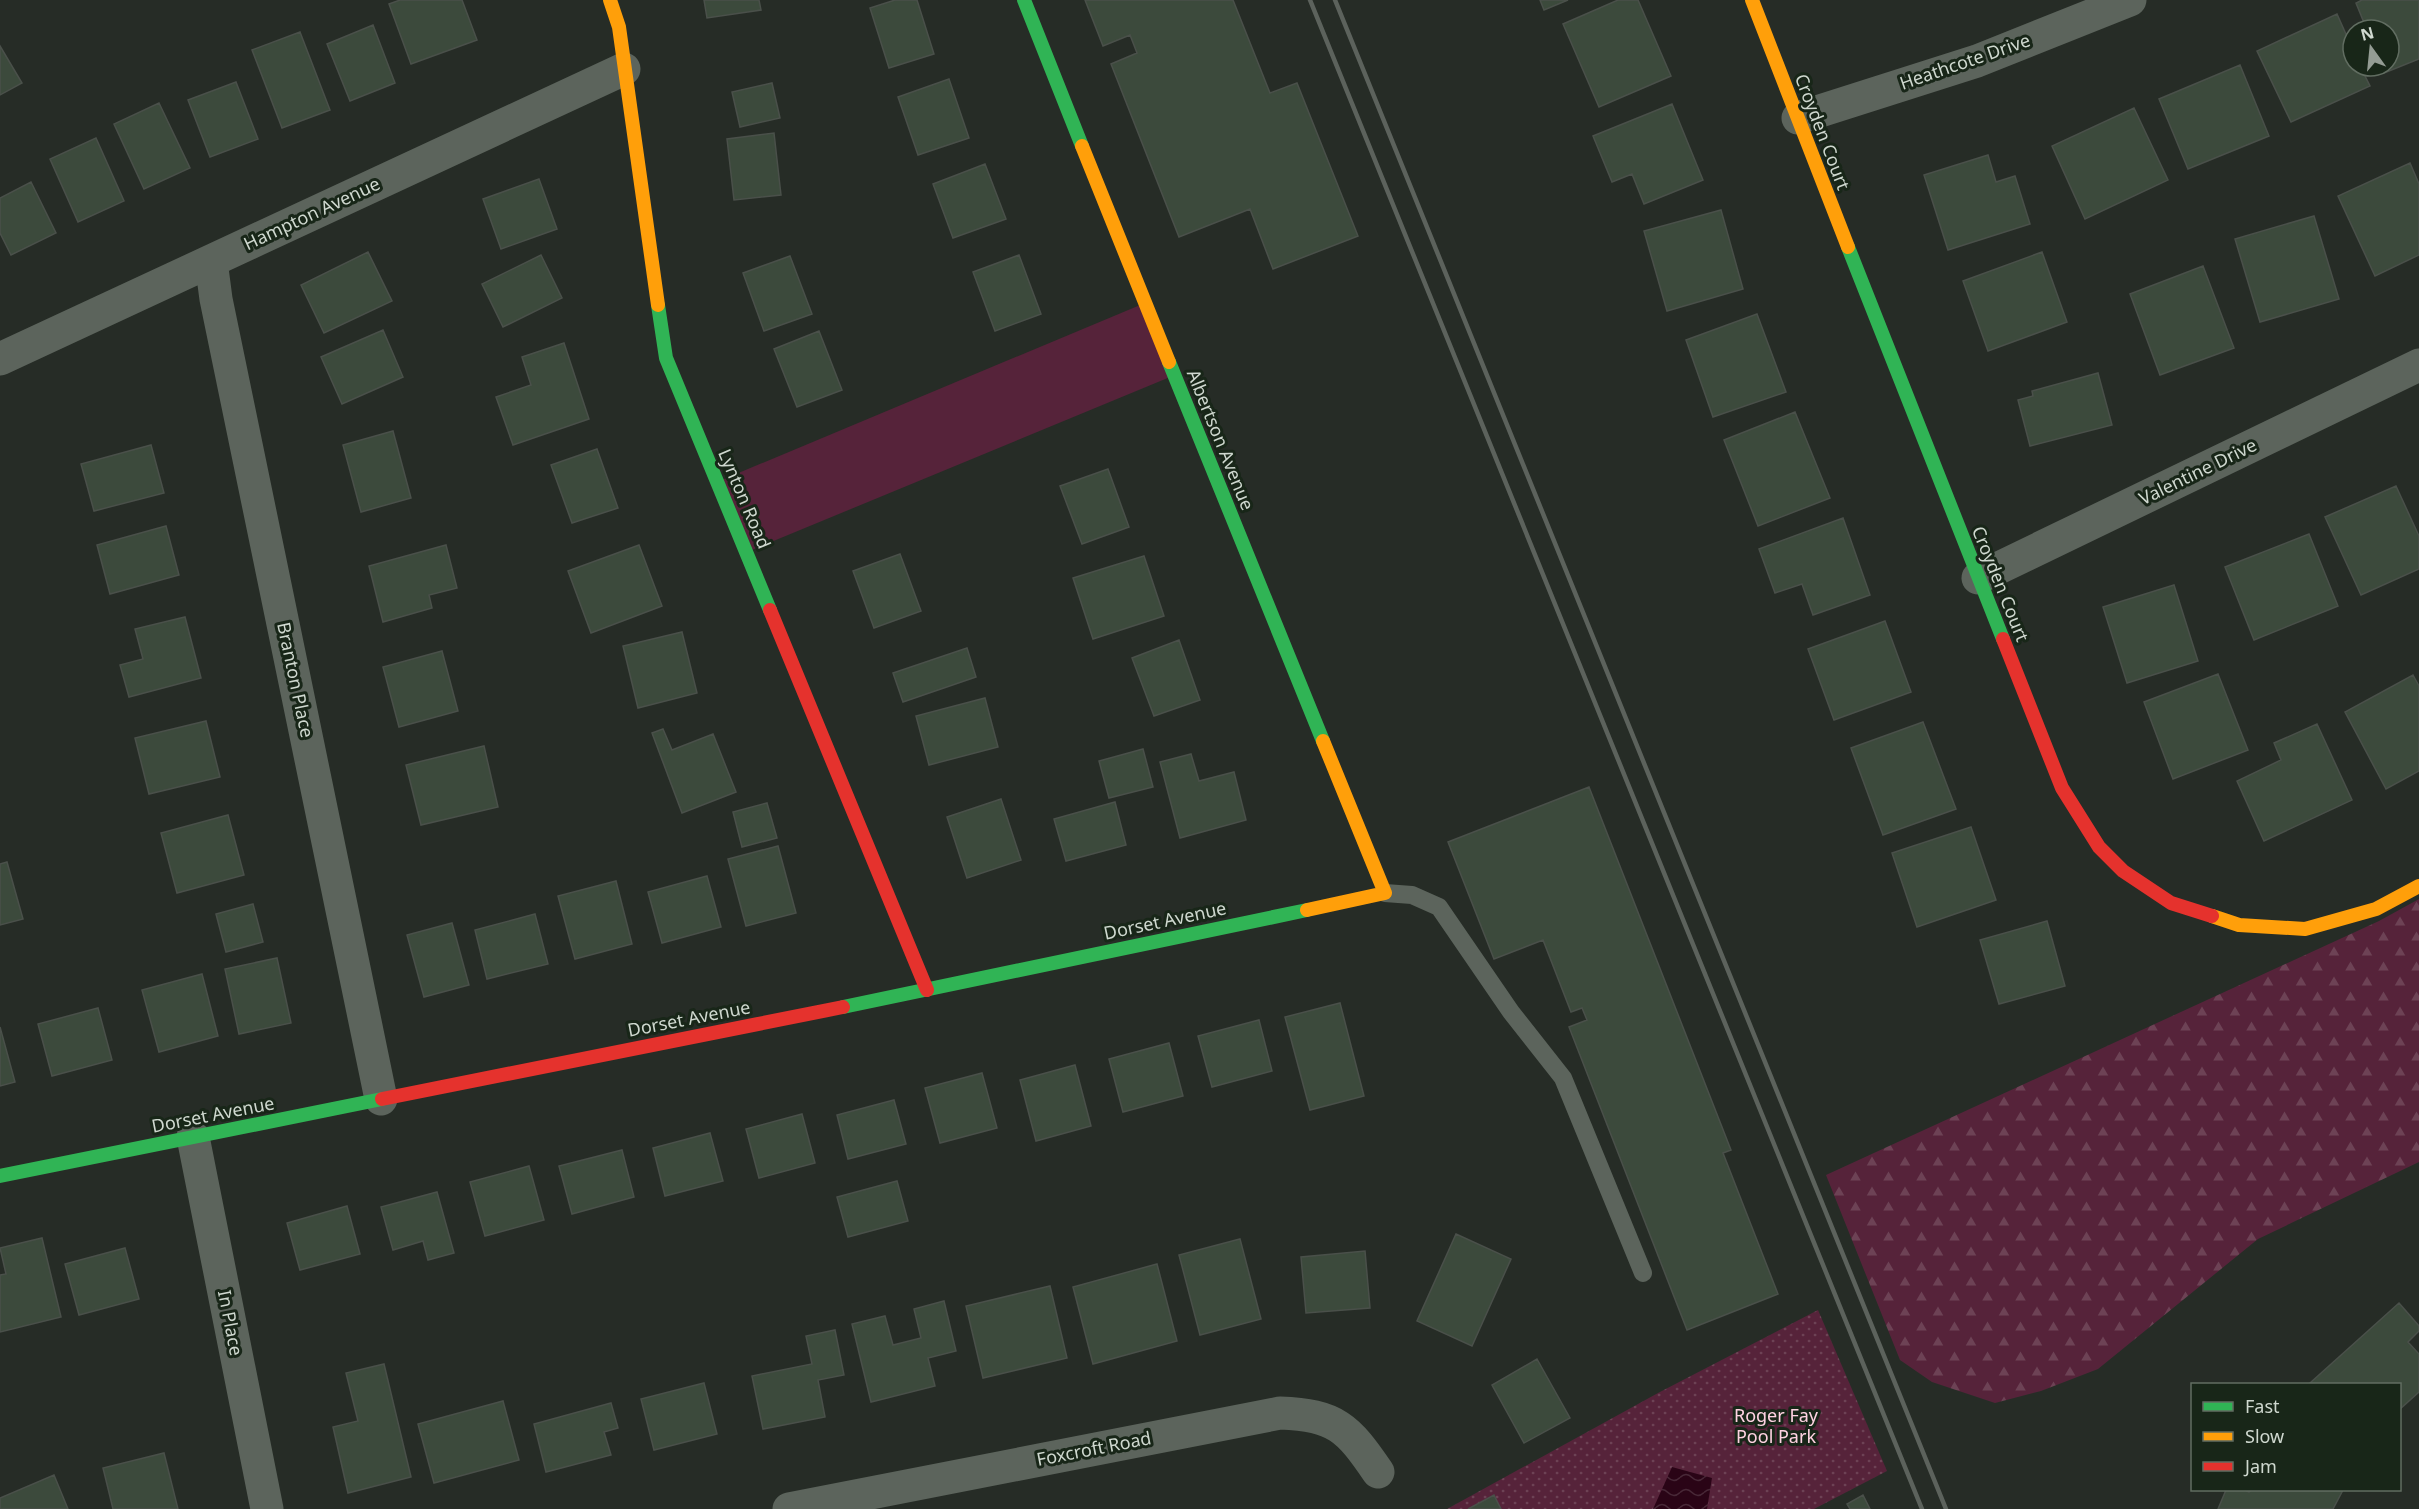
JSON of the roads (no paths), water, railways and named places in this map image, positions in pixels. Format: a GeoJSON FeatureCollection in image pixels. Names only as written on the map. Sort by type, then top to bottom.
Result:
{"type":"FeatureCollection","features":[{"type":"Feature","properties":{"kind":"street","name":"Lynton Road"},"geometry":{"type":"LineString","coordinates":[[610,0],[619,27],[666,358],[927,990]]}},
{"type":"Feature","properties":{"kind":"street","name":"Albertson Avenue"},"geometry":{"type":"LineString","coordinates":[[1024,0],[1144,303],[1385,893]]}},
{"type":"Feature","properties":{"kind":"street","name":"Croyden Court"},"geometry":{"type":"LineString","coordinates":[[1752,0],[2062,788],[2099,847],[2123,871],[2171,903],[2239,925],[2305,929],[2376,909],[2419,886]]}},
{"type":"Feature","properties":{"kind":"street","name":"Heathcote Drive"},"geometry":{"type":"LineString","coordinates":[[1798,118],[1977,61],[2130,0]]}},
{"type":"Feature","properties":{"kind":"street","name":"Hampton Avenue"},"geometry":{"type":"LineString","coordinates":[[0,358],[624,69]]}},
{"type":"Feature","properties":{"kind":"street","name":"Branton Place"},"geometry":{"type":"LineString","coordinates":[[211,261],[216,298],[381,1099]]}},
{"type":"Feature","properties":{"kind":"street","name":"Valentine Drive"},"geometry":{"type":"LineString","coordinates":[[1978,578],[2419,365]]}},
{"type":"Feature","properties":{"kind":"street","name":"Dorset Avenue"},"geometry":{"type":"LineString","coordinates":[[0,1176],[927,990],[1385,893]]}},
{"type":"Feature","properties":{"kind":"street","name":"In Place"},"geometry":{"type":"LineString","coordinates":[[193,1137],[267,1509]]}},
{"type":"Feature","properties":{"kind":"street","name":"Foxcroft Road"},"geometry":{"type":"LineString","coordinates":[[789,1509],[1280,1413],[1303,1414],[1327,1420],[1342,1428],[1357,1441],[1378,1472]]}},
{"type":"Feature","properties":{"kind":"lane"},"geometry":{"type":"LineString","coordinates":[[1385,893],[1412,895],[1438,907],[1512,1012],[1563,1078],[1642,1273]]}},
{"type":"Feature","properties":{"kind":"water"},"geometry":{"type":"Polygon","coordinates":[[[1672,1467],[1712,1478],[1707,1509],[1653,1509],[1672,1467]]]}},
{"type":"Feature","properties":{"kind":"railway"},"geometry":{"type":"LineString","coordinates":[[1310,0],[1922,1509]]}},
{"type":"Feature","properties":{"kind":"railway"},"geometry":{"type":"LineString","coordinates":[[1335,0],[1946,1509]]}},
{"type":"Feature","properties":{"kind":"park label","name":"Roger Fay Pool Park"},"geometry":{"type":"Point","coordinates":[1776,1426]}}]}
